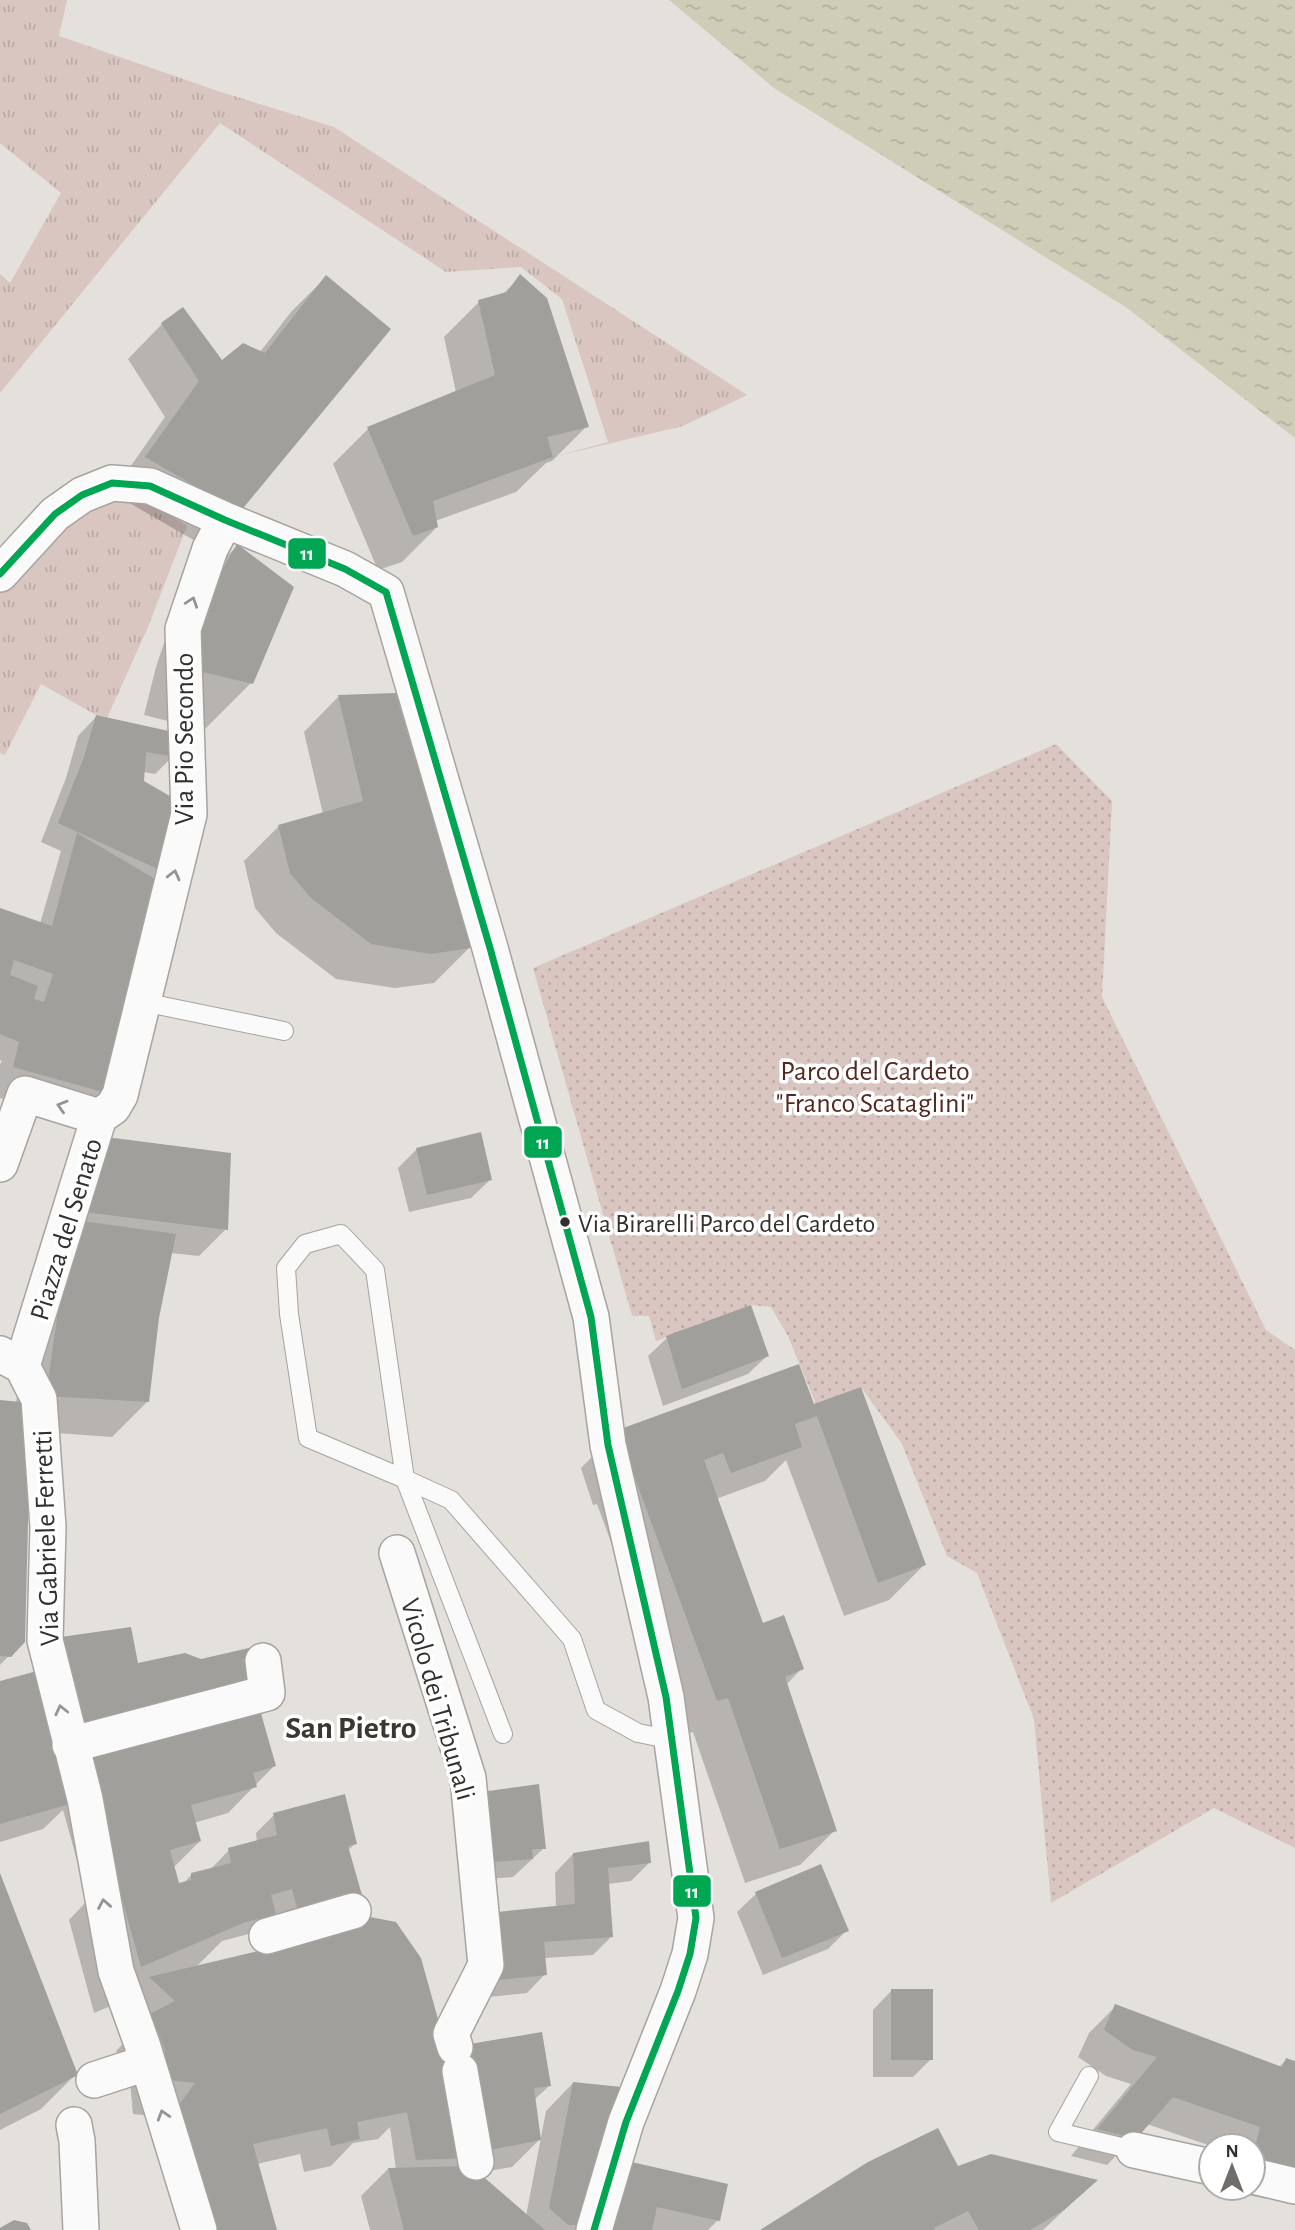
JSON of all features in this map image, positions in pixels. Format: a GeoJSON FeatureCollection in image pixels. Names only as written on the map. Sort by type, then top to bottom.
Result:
{"type":"FeatureCollection","features":[{"type":"Feature","properties":{"kind":"street"},"geometry":{"type":"LineString","coordinates":[[0,574],[55,514],[82,495],[112,483],[150,486],[345,569],[386,592],[502,994],[591,1317],[608,1445],[656,1645],[673,1740],[696,1918],[690,1954],[626,2122],[594,2230]]}},
{"type":"Feature","properties":{"kind":"street","name":"Via Pio Secondo"},"geometry":{"type":"LineString","coordinates":[[99,1117],[113,1107],[120,1095],[189,814],[183,629],[210,549],[225,520]]}},
{"type":"Feature","properties":{"kind":"street","name":"Piazza del Senato"},"geometry":{"type":"LineString","coordinates":[[0,1164],[25,1094],[99,1117],[11,1360],[39,1399]]}},
{"type":"Feature","properties":{"kind":"street","name":"Via Gabriele Ferretti"},"geometry":{"type":"LineString","coordinates":[[39,1399],[48,1527],[45,1640],[85,1799],[116,1971],[142,2043],[199,2230]]}},
{"type":"Feature","properties":{"kind":"street","name":"Vicolo dei Tribunali"},"geometry":{"type":"LineString","coordinates":[[397,1553],[468,1778],[486,1965],[451,2034],[476,2162]]}},
{"type":"Feature","properties":{"kind":"street"},"geometry":{"type":"LineString","coordinates":[[70,1745],[267,1693],[262,1661]]}},
{"type":"Feature","properties":{"kind":"street"},"geometry":{"type":"LineString","coordinates":[[267,1936],[353,1911]]}},
{"type":"Feature","properties":{"kind":"street"},"geometry":{"type":"LineString","coordinates":[[94,2080],[146,2063]]}},
{"type":"Feature","properties":{"kind":"street"},"geometry":{"type":"LineString","coordinates":[[74,2125],[81,2230]]}},
{"type":"Feature","properties":{"kind":"street"},"geometry":{"type":"LineString","coordinates":[[1134,2150],[1197,2164]]}},
{"type":"Feature","properties":{"kind":"street"},"geometry":{"type":"LineString","coordinates":[[1267,2179],[1295,2186]]}},
{"type":"Feature","properties":{"kind":"lane"},"geometry":{"type":"LineString","coordinates":[[143,1002],[284,1031]]}},
{"type":"Feature","properties":{"kind":"lane"},"geometry":{"type":"LineString","coordinates":[[503,1734],[405,1479],[375,1270],[341,1234],[305,1244],[286,1268],[289,1314],[308,1438],[405,1479],[451,1500],[572,1639],[596,1710],[638,1733],[673,1740]]}},
{"type":"Feature","properties":{"kind":"lane"},"geometry":{"type":"LineString","coordinates":[[1089,2076],[1058,2132],[1134,2150]]}},
{"type":"Feature","properties":{"kind":"green space"},"geometry":{"type":"Polygon","coordinates":[[[0,0],[67,0],[59,36],[221,92],[334,127],[747,395],[683,426],[553,457],[608,442],[562,299],[521,267],[446,272],[220,123],[0,393],[0,274],[10,283],[61,193],[0,143],[0,0]]]}},
{"type":"Feature","properties":{"kind":"green space"},"geometry":{"type":"Polygon","coordinates":[[[137,494],[187,526],[148,627],[107,718],[96,715],[41,684],[5,755],[0,753],[0,591],[74,510],[137,494]]]}},
{"type":"Feature","properties":{"kind":"green space","name":"Parco del Cardeto \"Franco Scataglini\""},"geometry":{"type":"Polygon","coordinates":[[[1056,744],[1112,801],[1102,997],[1266,1330],[1295,1350],[1295,1848],[1214,1808],[1051,1903],[1034,1719],[977,1573],[947,1556],[902,1444],[861,1387],[816,1404],[788,1336],[771,1307],[751,1305],[656,1341],[649,1316],[632,1316],[533,968],[1056,744]]]}},
{"type":"Feature","properties":{"kind":"water"},"geometry":{"type":"Polygon","coordinates":[[[669,0],[1295,0],[1295,438],[1127,308],[774,88],[669,0]]]}},
{"type":"Feature","properties":{"kind":"building"},"geometry":{"type":"Polygon","coordinates":[[[520,274],[547,298],[589,427],[547,437],[553,457],[433,501],[438,527],[413,536],[367,427],[495,375],[478,300],[507,292],[520,274]]]}},
{"type":"Feature","properties":{"kind":"building"},"geometry":{"type":"Polygon","coordinates":[[[326,275],[391,329],[240,512],[145,457],[199,381],[161,323],[183,307],[222,360],[243,343],[265,353],[326,275]]]}},
{"type":"Feature","properties":{"kind":"building"},"geometry":{"type":"Polygon","coordinates":[[[237,544],[294,587],[253,684],[190,669],[212,588],[237,544]]]}},
{"type":"Feature","properties":{"kind":"building"},"geometry":{"type":"Polygon","coordinates":[[[396,693],[471,948],[431,954],[371,944],[311,898],[290,873],[278,825],[363,801],[338,695],[396,693]]]}},
{"type":"Feature","properties":{"kind":"building"},"geometry":{"type":"Polygon","coordinates":[[[96,715],[178,733],[175,757],[146,752],[144,781],[180,802],[162,871],[58,823],[84,757],[96,715]]]}},
{"type":"Feature","properties":{"kind":"building"},"geometry":{"type":"Polygon","coordinates":[[[77,833],[162,883],[110,1094],[13,1067],[19,1042],[0,1034],[0,908],[52,926],[77,833]],[[14,960],[10,975],[38,986],[34,999],[44,1002],[53,974],[14,960]]]}},
{"type":"Feature","properties":{"kind":"building"},"geometry":{"type":"Polygon","coordinates":[[[481,1132],[492,1180],[427,1195],[416,1148],[481,1132]]]}},
{"type":"Feature","properties":{"kind":"building"},"geometry":{"type":"Polygon","coordinates":[[[106,1137],[231,1153],[228,1230],[84,1212],[106,1137]]]}},
{"type":"Feature","properties":{"kind":"building"},"geometry":{"type":"Polygon","coordinates":[[[82,1221],[176,1234],[159,1318],[149,1402],[46,1396],[59,1304],[82,1221]]]}},
{"type":"Feature","properties":{"kind":"building"},"geometry":{"type":"Polygon","coordinates":[[[751,1305],[769,1356],[682,1389],[666,1336],[751,1305]]]}},
{"type":"Feature","properties":{"kind":"building"},"geometry":{"type":"Polygon","coordinates":[[[799,1364],[814,1404],[861,1387],[926,1565],[878,1583],[817,1416],[795,1424],[802,1447],[731,1473],[723,1453],[704,1460],[763,1623],[784,1615],[804,1669],[785,1677],[837,1831],[780,1849],[728,1698],[717,1701],[632,1470],[628,1471],[615,1431],[799,1364]]]}},
{"type":"Feature","properties":{"kind":"building"},"geometry":{"type":"Polygon","coordinates":[[[0,1400],[31,1403],[25,1642],[11,1657],[0,1656],[0,1400]]]}},
{"type":"Feature","properties":{"kind":"building"},"geometry":{"type":"Polygon","coordinates":[[[131,1627],[138,1663],[185,1653],[201,1659],[249,1648],[256,1685],[81,1738],[61,1637],[131,1627]]]}},
{"type":"Feature","properties":{"kind":"building"},"geometry":{"type":"Polygon","coordinates":[[[37,1671],[73,1803],[0,1824],[0,1681],[37,1671]]]}},
{"type":"Feature","properties":{"kind":"building"},"geometry":{"type":"Polygon","coordinates":[[[258,1703],[276,1766],[253,1773],[257,1787],[191,1805],[201,1841],[170,1850],[179,1883],[191,1880],[191,1873],[231,1863],[228,1848],[277,1835],[273,1813],[345,1794],[357,1844],[348,1846],[362,1895],[298,1911],[292,1889],[271,1895],[276,1914],[243,1923],[141,1967],[82,1755],[258,1703]]]}},
{"type":"Feature","properties":{"kind":"building"},"geometry":{"type":"Polygon","coordinates":[[[539,1784],[546,1849],[532,1849],[533,1859],[480,1863],[474,1793],[539,1784]]]}},
{"type":"Feature","properties":{"kind":"building"},"geometry":{"type":"Polygon","coordinates":[[[649,1841],[651,1863],[608,1868],[613,1937],[544,1942],[547,1975],[497,1980],[487,1913],[575,1904],[573,1853],[649,1841]]]}},
{"type":"Feature","properties":{"kind":"building"},"geometry":{"type":"Polygon","coordinates":[[[821,1864],[849,1931],[782,1958],[755,1892],[821,1864]]]}},
{"type":"Feature","properties":{"kind":"building"},"geometry":{"type":"Polygon","coordinates":[[[0,1873],[78,2075],[0,2114],[0,1873]]]}},
{"type":"Feature","properties":{"kind":"building"},"geometry":{"type":"Polygon","coordinates":[[[370,1917],[396,1922],[421,1958],[446,2048],[542,2032],[551,2086],[534,2088],[541,2140],[479,2152],[469,2158],[416,2160],[407,2112],[357,2122],[360,2139],[331,2146],[327,2128],[253,2144],[277,2230],[214,2230],[179,2105],[195,2083],[168,2080],[164,2047],[150,2014],[175,2001],[149,1977],[292,1943],[291,1938],[370,1917]]]}},
{"type":"Feature","properties":{"kind":"building"},"geometry":{"type":"Polygon","coordinates":[[[891,1989],[933,1989],[933,2060],[891,2060],[891,1989]]]}},
{"type":"Feature","properties":{"kind":"building"},"geometry":{"type":"Polygon","coordinates":[[[1115,2004],[1282,2067],[1286,2058],[1295,2061],[1295,2173],[1267,2166],[1267,2132],[1259,2132],[1260,2127],[1173,2097],[1136,2139],[1097,2129],[1157,2057],[1133,2050],[1104,2030],[1115,2004]]]}},
{"type":"Feature","properties":{"kind":"building"},"geometry":{"type":"Polygon","coordinates":[[[573,2082],[631,2088],[590,2225],[568,2225],[549,2208],[573,2082]]]}},
{"type":"Feature","properties":{"kind":"building"},"geometry":{"type":"Polygon","coordinates":[[[938,2128],[958,2166],[991,2154],[1098,2180],[1064,2210],[1030,2230],[979,2230],[968,2211],[934,2228],[935,2230],[760,2230],[868,2162],[938,2128]]]}},
{"type":"Feature","properties":{"kind":"building"},"geometry":{"type":"Polygon","coordinates":[[[623,2160],[728,2184],[720,2221],[657,2207],[652,2230],[607,2230],[623,2160]]]}},
{"type":"Feature","properties":{"kind":"building"},"geometry":{"type":"Polygon","coordinates":[[[471,2166],[545,2230],[404,2230],[388,2168],[471,2166]]]}},
{"type":"Feature","properties":{"kind":"building"},"geometry":{"type":"Polygon","coordinates":[[[14,2220],[27,2223],[31,2230],[0,2230],[14,2220]]]}},
{"type":"Feature","properties":{"kind":"transit line","name":"11"},"geometry":{"type":"LineString","coordinates":[[0,574],[55,514],[82,495],[112,483],[150,486],[345,569],[386,592],[490,948],[591,1317],[608,1445],[666,1697],[696,1918],[690,1954],[678,1991],[626,2122],[594,2230]]}},
{"type":"Feature","properties":{"kind":"place","name":"Via Birarelli Parco del Cardeto"},"geometry":{"type":"Point","coordinates":[565,1222]}},
{"type":"Feature","properties":{"kind":"district","name":"San Pietro"},"geometry":{"type":"Point","coordinates":[351,1727]}}]}
